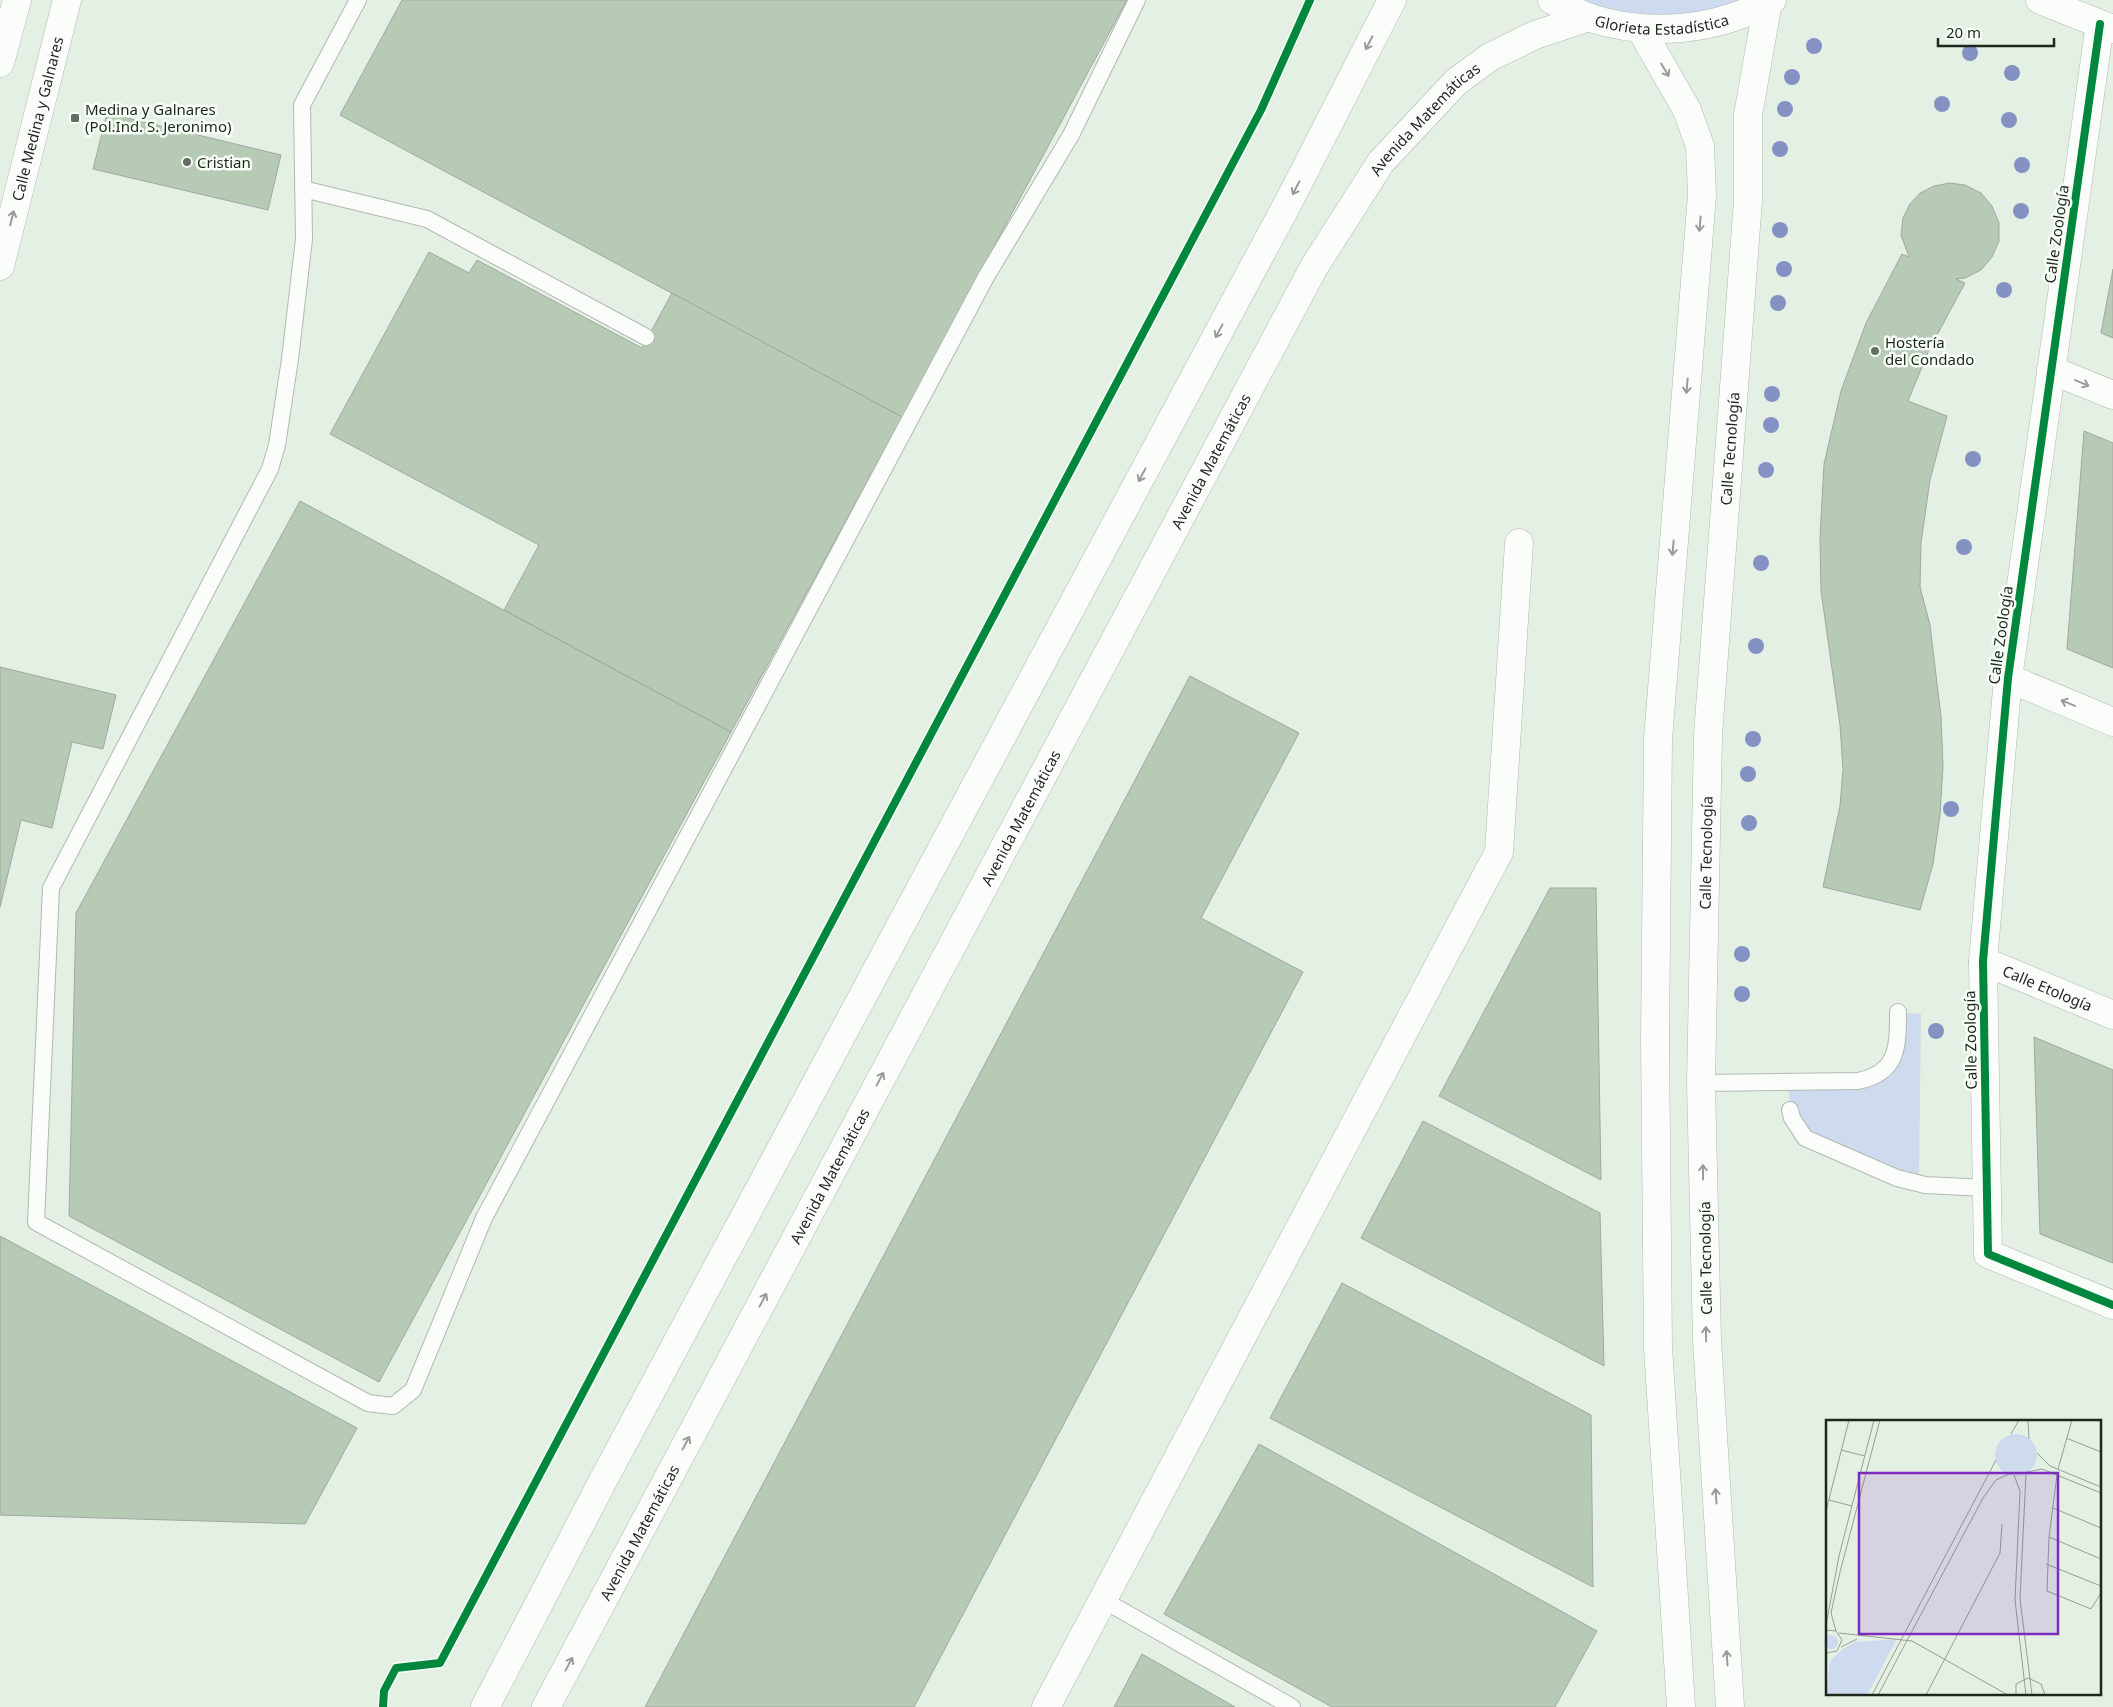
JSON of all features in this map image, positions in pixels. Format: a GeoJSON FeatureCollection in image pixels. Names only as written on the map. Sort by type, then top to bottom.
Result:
{"type":"FeatureCollection","features":[{"type":"Feature","properties":{"kind":"main road"},"geometry":{"type":"LineString","coordinates":[[0,62],[17,0]]}},
{"type":"Feature","properties":{"kind":"main road","name":"Calle Medina y Galnares"},"geometry":{"type":"LineString","coordinates":[[0,266],[68,0]]}},
{"type":"Feature","properties":{"kind":"main road"},"geometry":{"type":"LineString","coordinates":[[485,1707],[606,1475],[1289,200],[1392,0]]}},
{"type":"Feature","properties":{"kind":"main road","name":"Glorieta Estadística"},"geometry":{"type":"LineString","coordinates":[[1552,0],[1589,17],[1640,28],[1673,29],[1706,25],[1738,16],[1770,1]]}},
{"type":"Feature","properties":{"kind":"main road"},"geometry":{"type":"LineString","coordinates":[[2040,0],[2106,27]]}},
{"type":"Feature","properties":{"kind":"main road","name":"Calle Tecnología"},"geometry":{"type":"LineString","coordinates":[[1730,1707],[1706,1340],[1701,1083],[1708,735],[1748,200],[1748,115],[1770,1]]}},
{"type":"Feature","properties":{"kind":"main road","name":"Avenida Matemáticas"},"geometry":{"type":"LineString","coordinates":[[546,1707],[1314,267],[1381,162],[1456,82],[1490,57],[1534,35],[1589,17]]}},
{"type":"Feature","properties":{"kind":"main road","name":"Calle Zoología"},"geometry":{"type":"LineString","coordinates":[[2106,27],[2051,370],[2008,678],[1983,961],[1988,1254],[2113,1305]]}},
{"type":"Feature","properties":{"kind":"main road"},"geometry":{"type":"LineString","coordinates":[[1640,28],[1687,110],[1700,146],[1702,195],[1658,739],[1654,1041],[1658,1348],[1681,1707]]}},
{"type":"Feature","properties":{"kind":"main road"},"geometry":{"type":"LineString","coordinates":[[2051,370],[2113,396]]}},
{"type":"Feature","properties":{"kind":"main road"},"geometry":{"type":"LineString","coordinates":[[1046,1707],[1499,852],[1518,543]]}},
{"type":"Feature","properties":{"kind":"main road"},"geometry":{"type":"LineString","coordinates":[[2008,678],[2113,722]]}},
{"type":"Feature","properties":{"kind":"main road","name":"Calle Etología"},"geometry":{"type":"LineString","coordinates":[[1983,961],[2113,1015]]}},
{"type":"Feature","properties":{"kind":"lane"},"geometry":{"type":"LineString","coordinates":[[358,0],[302,105],[304,239],[277,445],[270,469],[51,888],[36,1222],[368,1403],[393,1406],[413,1390],[484,1218],[981,286],[1072,135],[1138,0]]}},
{"type":"Feature","properties":{"kind":"lane"},"geometry":{"type":"LineString","coordinates":[[303,189],[427,219],[646,337]]}},
{"type":"Feature","properties":{"kind":"lane"},"geometry":{"type":"LineString","coordinates":[[1701,1083],[1858,1081],[1873,1078],[1886,1068],[1897,1053],[1898,1012]]}},
{"type":"Feature","properties":{"kind":"lane"},"geometry":{"type":"LineString","coordinates":[[1790,1110],[1792,1118],[1805,1138],[1897,1178],[1925,1185],[1987,1188]]}},
{"type":"Feature","properties":{"kind":"lane"},"geometry":{"type":"LineString","coordinates":[[1103,1600],[1292,1707]]}},
{"type":"Feature","properties":{"kind":"shaded area"},"geometry":{"type":"Polygon","coordinates":[[[1552,0],[1772,0],[1673,29],[1552,0]]]}},
{"type":"Feature","properties":{"kind":"shaded area"},"geometry":{"type":"Polygon","coordinates":[[[1898,1012],[1921,1014],[1919,1183],[1805,1138],[1790,1110],[1788,1082],[1858,1081],[1886,1068],[1898,1012]]]}},
{"type":"Feature","properties":{"kind":"building"},"geometry":{"type":"Polygon","coordinates":[[[402,0],[1127,0],[902,417],[340,115],[402,0]]]}},
{"type":"Feature","properties":{"kind":"building","name":"Cristian"},"geometry":{"type":"Polygon","coordinates":[[[107,113],[281,155],[268,210],[93,169],[107,113]]]}},
{"type":"Feature","properties":{"kind":"building"},"geometry":{"type":"Polygon","coordinates":[[[1950,183],[1965,185],[1981,193],[1992,206],[1999,223],[1999,241],[1992,257],[1981,270],[1965,278],[1956,279],[1965,283],[1929,350],[1908,401],[1947,416],[1930,480],[1921,543],[1920,587],[1930,625],[1941,717],[1943,766],[1940,815],[1933,864],[1920,910],[1823,887],[1840,806],[1843,769],[1840,725],[1821,591],[1820,537],[1824,464],[1841,391],[1866,323],[1902,254],[1909,257],[1901,235],[1903,218],[1910,204],[1920,193],[1934,186],[1950,183]]]}},
{"type":"Feature","properties":{"kind":"building"},"geometry":{"type":"Polygon","coordinates":[[[429,252],[469,273],[477,260],[642,348],[672,293],[902,417],[731,732],[504,610],[539,545],[330,434],[429,252]]]}},
{"type":"Feature","properties":{"kind":"building"},"geometry":{"type":"Polygon","coordinates":[[[2113,269],[2113,338],[2101,333],[2113,269]]]}},
{"type":"Feature","properties":{"kind":"building"},"geometry":{"type":"Polygon","coordinates":[[[2084,431],[2113,443],[2113,668],[2067,649],[2084,431]]]}},
{"type":"Feature","properties":{"kind":"building"},"geometry":{"type":"Polygon","coordinates":[[[300,501],[731,732],[379,1382],[69,1216],[76,913],[300,501]]]}},
{"type":"Feature","properties":{"kind":"building"},"geometry":{"type":"Polygon","coordinates":[[[0,667],[116,695],[103,749],[72,742],[52,828],[21,820],[0,907],[0,667]]]}},
{"type":"Feature","properties":{"kind":"building"},"geometry":{"type":"Polygon","coordinates":[[[1190,676],[1299,733],[1201,918],[1303,972],[914,1707],[645,1707],[1190,676]]]}},
{"type":"Feature","properties":{"kind":"building"},"geometry":{"type":"Polygon","coordinates":[[[1550,888],[1596,888],[1601,1180],[1439,1096],[1550,888]]]}},
{"type":"Feature","properties":{"kind":"building"},"geometry":{"type":"Polygon","coordinates":[[[2034,1037],[2113,1070],[2113,1263],[2040,1234],[2034,1037]]]}},
{"type":"Feature","properties":{"kind":"building"},"geometry":{"type":"Polygon","coordinates":[[[1423,1121],[1600,1213],[1604,1366],[1361,1238],[1423,1121]]]}},
{"type":"Feature","properties":{"kind":"building"},"geometry":{"type":"Polygon","coordinates":[[[0,1236],[357,1428],[305,1524],[0,1515],[0,1236]]]}},
{"type":"Feature","properties":{"kind":"building"},"geometry":{"type":"Polygon","coordinates":[[[1342,1283],[1591,1415],[1593,1587],[1270,1418],[1342,1283]]]}},
{"type":"Feature","properties":{"kind":"building"},"geometry":{"type":"Polygon","coordinates":[[[1259,1444],[1597,1631],[1555,1707],[1332,1707],[1164,1614],[1259,1444]]]}},
{"type":"Feature","properties":{"kind":"building"},"geometry":{"type":"Polygon","coordinates":[[[1142,1654],[1235,1707],[1114,1707],[1142,1654]]]}},
{"type":"Feature","properties":{"kind":"cycle path"},"geometry":{"type":"LineString","coordinates":[[383,1707],[384,1691],[396,1668],[440,1663],[1261,110],[1310,0]]}},
{"type":"Feature","properties":{"kind":"cycle path"},"geometry":{"type":"LineString","coordinates":[[2100,24],[2008,678],[1983,961],[1988,1254],[2113,1305]]}},
{"type":"Feature","properties":{"kind":"place","name":"Medina y Galnares (Pol.Ind. S. Jeronimo)"},"geometry":{"type":"Point","coordinates":[75,118]}},
{"type":"Feature","properties":{"kind":"place","name":"Cristian"},"geometry":{"type":"Point","coordinates":[187,162]}},
{"type":"Feature","properties":{"kind":"place","name":"Hostería del Condado"},"geometry":{"type":"Point","coordinates":[1875,351]}}]}
